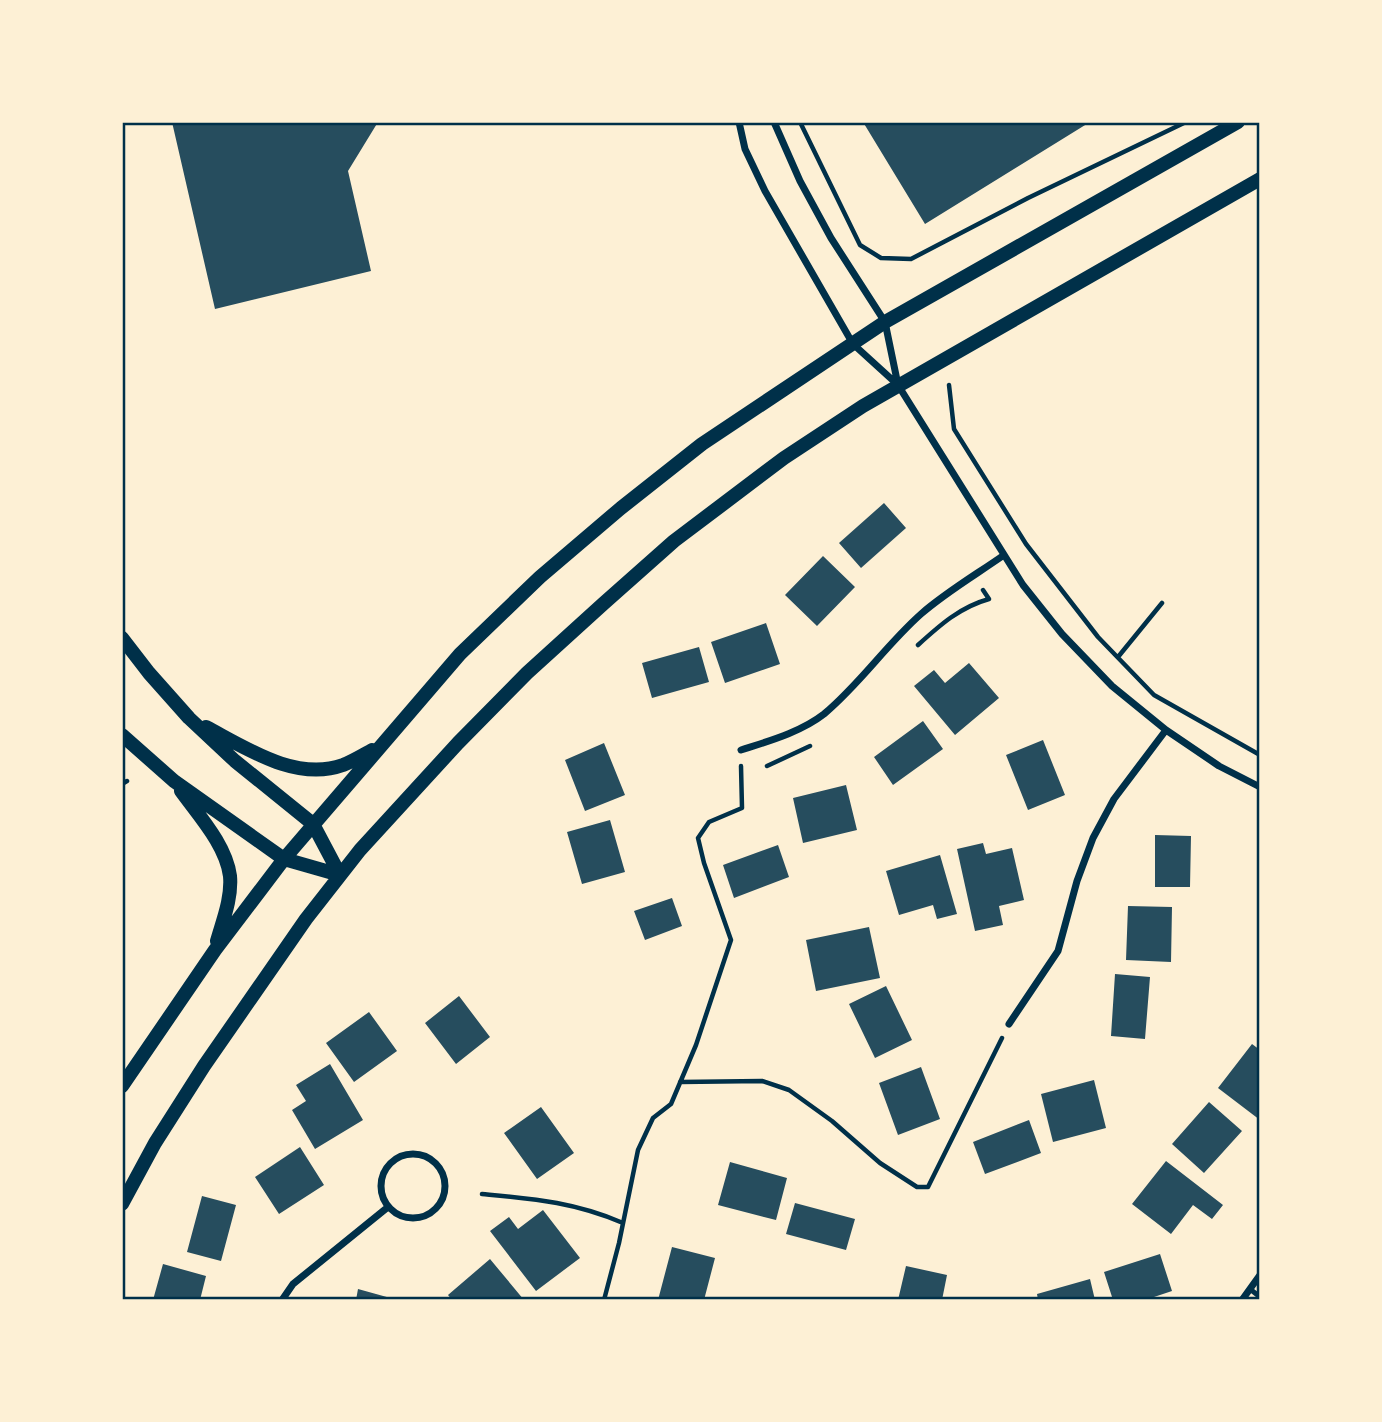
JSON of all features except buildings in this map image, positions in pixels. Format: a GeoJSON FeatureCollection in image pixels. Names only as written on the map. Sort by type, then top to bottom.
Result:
{"type":"FeatureCollection","features":[{"type":"Feature","properties":{"kind":"main road"},"geometry":{"type":"LineString","coordinates":[[122,1086],[215,950],[284,859],[380,745],[460,654],[540,577],[600,525],[702,444],[885,322],[1238,122]]}},
{"type":"Feature","properties":{"kind":"main road"},"geometry":{"type":"LineString","coordinates":[[122,1204],[155,1143],[204,1066],[306,919],[340,875],[407,797],[517,683],[674,541],[784,458],[898,385],[1259,179]]}},
{"type":"Feature","properties":{"kind":"main road"},"geometry":{"type":"LineString","coordinates":[[122,638],[189,718],[235,761],[313,824],[340,875]]}},
{"type":"Feature","properties":{"kind":"main road"},"geometry":{"type":"LineString","coordinates":[[189,718],[255,753],[305,768],[325,769],[344,765],[380,745]]}},
{"type":"Feature","properties":{"kind":"main road"},"geometry":{"type":"LineString","coordinates":[[122,735],[174,781],[284,859],[340,875]]}},
{"type":"Feature","properties":{"kind":"main road"},"geometry":{"type":"LineString","coordinates":[[174,781],[212,834],[224,856],[230,877],[228,907],[215,950]]}},
{"type":"Feature","properties":{"kind":"street"},"geometry":{"type":"LineString","coordinates":[[739,122],[745,149],[765,191],[853,344],[898,385],[1023,585],[1062,634],[1112,686],[1166,730],[1219,766],[1259,787]]}},
{"type":"Feature","properties":{"kind":"street"},"geometry":{"type":"LineString","coordinates":[[774,122],[800,181],[831,238],[885,322],[898,385]]}},
{"type":"Feature","properties":{"kind":"street"},"geometry":{"type":"LineString","coordinates":[[741,750],[804,726],[823,715],[923,612],[1004,555]]}},
{"type":"Feature","properties":{"kind":"street"},"geometry":{"type":"LineString","coordinates":[[1009,1024],[1058,951],[1077,881],[1093,838],[1114,799],[1166,730]]}},
{"type":"Feature","properties":{"kind":"street"},"geometry":{"type":"LineString","coordinates":[[414,1154],[426,1156],[437,1164],[445,1178],[446,1189],[440,1206],[429,1215],[416,1219],[399,1216],[388,1207],[380,1189],[383,1175],[391,1163],[400,1156],[414,1154]]}},
{"type":"Feature","properties":{"kind":"street"},"geometry":{"type":"LineString","coordinates":[[282,1300],[293,1284],[388,1207]]}},
{"type":"Feature","properties":{"kind":"street"},"geometry":{"type":"LineString","coordinates":[[1242,1300],[1259,1275]]}},
{"type":"Feature","properties":{"kind":"lane"},"geometry":{"type":"LineString","coordinates":[[1250,1289],[1259,1297]]}},
{"type":"Feature","properties":{"kind":"path"},"geometry":{"type":"LineString","coordinates":[[800,122],[860,245],[881,258],[911,259],[1028,198],[1186,122]]}},
{"type":"Feature","properties":{"kind":"path"},"geometry":{"type":"LineString","coordinates":[[949,385],[954,429],[1026,544],[1098,637],[1154,695],[1259,755]]}},
{"type":"Feature","properties":{"kind":"path"},"geometry":{"type":"LineString","coordinates":[[1118,657],[1162,603]]}},
{"type":"Feature","properties":{"kind":"path"},"geometry":{"type":"LineString","coordinates":[[604,1300],[638,1150],[653,1118],[671,1104],[696,1045],[731,940],[698,838],[709,822],[742,808],[741,750]]}},
{"type":"Feature","properties":{"kind":"path"},"geometry":{"type":"LineString","coordinates":[[680,1082],[762,1081],[789,1090],[832,1121],[880,1163],[917,1187],[928,1187],[1009,1024]]}},
{"type":"Feature","properties":{"kind":"path"},"geometry":{"type":"LineString","coordinates":[[482,1194],[558,1202],[594,1210],[623,1223]]}}]}
